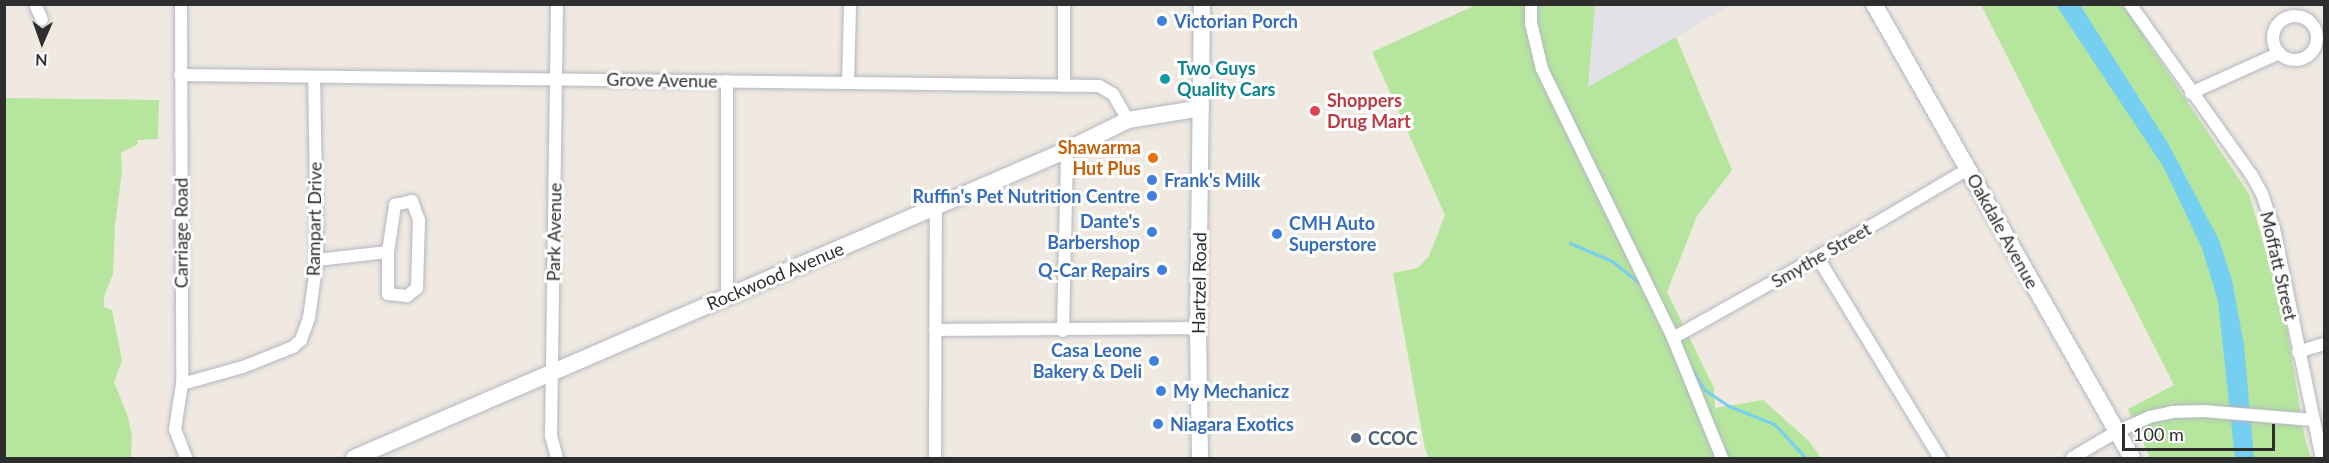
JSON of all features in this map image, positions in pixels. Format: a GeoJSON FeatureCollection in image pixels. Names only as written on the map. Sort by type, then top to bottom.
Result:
{"type":"FeatureCollection","features":[{"type":"Feature","properties":{"kind":"street"},"geometry":{"type":"LineString","coordinates":[[35,4],[42,20]]}},
{"type":"Feature","properties":{"kind":"street","name":"Carriage Road"},"geometry":{"type":"LineString","coordinates":[[181,4],[182,384],[175,429],[186,459]]}},
{"type":"Feature","properties":{"kind":"street","name":"Park Avenue"},"geometry":{"type":"LineString","coordinates":[[556,458],[551,436],[557,4]]}},
{"type":"Feature","properties":{"kind":"street"},"geometry":{"type":"LineString","coordinates":[[848,83],[850,4]]}},
{"type":"Feature","properties":{"kind":"street"},"geometry":{"type":"LineString","coordinates":[[1064,4],[1064,86]]}},
{"type":"Feature","properties":{"kind":"street","name":"Hartzel Road"},"geometry":{"type":"LineString","coordinates":[[1200,459],[1198,328],[1202,4]]}},
{"type":"Feature","properties":{"kind":"street"},"geometry":{"type":"LineString","coordinates":[[1530,4],[1531,23],[1542,69],[1672,339],[1722,459]]}},
{"type":"Feature","properties":{"kind":"street","name":"Oakdale Avenue"},"geometry":{"type":"LineString","coordinates":[[1874,4],[2132,459]]}},
{"type":"Feature","properties":{"kind":"street","name":"Moffatt Street"},"geometry":{"type":"LineString","coordinates":[[2130,4],[2191,93],[2251,174],[2262,195],[2274,229],[2322,459]]}},
{"type":"Feature","properties":{"kind":"street"},"geometry":{"type":"LineString","coordinates":[[2191,93],[2279,53]]}},
{"type":"Feature","properties":{"kind":"street","name":"Grove Avenue"},"geometry":{"type":"LineString","coordinates":[[180,75],[1099,86],[1113,94],[1128,120]]}},
{"type":"Feature","properties":{"kind":"street","name":"Rampart Drive"},"geometry":{"type":"LineString","coordinates":[[182,384],[243,367],[293,347],[301,340],[309,318],[316,260],[314,77]]}},
{"type":"Feature","properties":{"kind":"street"},"geometry":{"type":"LineString","coordinates":[[726,296],[727,81]]}},
{"type":"Feature","properties":{"kind":"street","name":"Rockwood Avenue"},"geometry":{"type":"LineString","coordinates":[[354,459],[1066,150],[1128,120],[1201,108]]}},
{"type":"Feature","properties":{"kind":"street"},"geometry":{"type":"LineString","coordinates":[[1063,331],[1066,150]]}},
{"type":"Feature","properties":{"kind":"street","name":"Smythe Street"},"geometry":{"type":"LineString","coordinates":[[1672,339],[1818,258],[1968,169]]}},
{"type":"Feature","properties":{"kind":"street"},"geometry":{"type":"LineString","coordinates":[[412,201],[419,220],[417,288],[407,296],[388,294],[388,252],[395,205],[412,201]]}},
{"type":"Feature","properties":{"kind":"street"},"geometry":{"type":"LineString","coordinates":[[934,459],[936,206]]}},
{"type":"Feature","properties":{"kind":"street"},"geometry":{"type":"LineString","coordinates":[[316,260],[388,252]]}},
{"type":"Feature","properties":{"kind":"street"},"geometry":{"type":"LineString","coordinates":[[1818,258],[1940,459]]}},
{"type":"Feature","properties":{"kind":"street"},"geometry":{"type":"LineString","coordinates":[[935,330],[1063,331],[1198,328]]}},
{"type":"Feature","properties":{"kind":"street"},"geometry":{"type":"LineString","coordinates":[[2298,352],[2325,344]]}},
{"type":"Feature","properties":{"kind":"street"},"geometry":{"type":"LineString","coordinates":[[2072,459],[2116,432],[2149,417],[2172,412],[2202,411],[2224,415],[2313,420]]}},
{"type":"Feature","properties":{"kind":"shaded area"},"geometry":{"type":"Polygon","coordinates":[[[1595,5],[1731,5],[1588,88],[1595,5]]]}},
{"type":"Feature","properties":{"kind":"green space"},"geometry":{"type":"Polygon","coordinates":[[[1476,5],[1595,5],[1588,87],[1676,37],[1732,170],[1697,216],[1667,292],[1714,388],[1715,408],[1763,400],[1809,441],[1821,458],[1429,458],[1425,449],[1393,273],[1418,268],[1429,256],[1445,215],[1372,52],[1476,5]]]}},
{"type":"Feature","properties":{"kind":"green space"},"geometry":{"type":"Polygon","coordinates":[[[1981,5],[2123,5],[2249,194],[2285,316],[2305,439],[2311,458],[2150,458],[2128,409],[2174,385],[1981,5]]]}},
{"type":"Feature","properties":{"kind":"green space"},"geometry":{"type":"Polygon","coordinates":[[[5,98],[159,100],[158,139],[137,140],[138,144],[121,153],[122,171],[115,225],[113,274],[104,296],[104,307],[112,310],[122,361],[114,382],[128,417],[132,436],[131,458],[5,458],[5,98]]]}},
{"type":"Feature","properties":{"kind":"water"},"geometry":{"type":"Polygon","coordinates":[[[2056,5],[2080,5],[2169,145],[2219,240],[2232,280],[2244,345],[2254,458],[2235,458],[2218,301],[2202,248],[2164,168],[2056,5]]]}},
{"type":"Feature","properties":{"kind":"waterway"},"geometry":{"type":"LineString","coordinates":[[1570,243],[1612,261],[1643,286]]}},
{"type":"Feature","properties":{"kind":"waterway"},"geometry":{"type":"LineString","coordinates":[[1693,371],[1705,390],[1729,406],[1774,424],[1806,458]]}},
{"type":"Feature","properties":{"kind":"place","name":"Victorian Porch"},"geometry":{"type":"Point","coordinates":[1162,21]}},
{"type":"Feature","properties":{"kind":"place","name":"Two Guys Quality Cars"},"geometry":{"type":"Point","coordinates":[1165,79]}},
{"type":"Feature","properties":{"kind":"place","name":"Shoppers Drug Mart"},"geometry":{"type":"Point","coordinates":[1315,111]}},
{"type":"Feature","properties":{"kind":"place","name":"Shawarma Hut Plus"},"geometry":{"type":"Point","coordinates":[1153,158]}},
{"type":"Feature","properties":{"kind":"place","name":"Frank's Milk"},"geometry":{"type":"Point","coordinates":[1152,180]}},
{"type":"Feature","properties":{"kind":"place","name":"Ruffin's Pet Nutrition Centre"},"geometry":{"type":"Point","coordinates":[1152,196]}},
{"type":"Feature","properties":{"kind":"place","name":"Dante's Barbershop"},"geometry":{"type":"Point","coordinates":[1152,232]}},
{"type":"Feature","properties":{"kind":"place","name":"CMH Auto Superstore"},"geometry":{"type":"Point","coordinates":[1277,234]}},
{"type":"Feature","properties":{"kind":"place","name":"Q-Car Repairs"},"geometry":{"type":"Point","coordinates":[1162,270]}},
{"type":"Feature","properties":{"kind":"place","name":"Casa Leone Bakery & Deli"},"geometry":{"type":"Point","coordinates":[1154,361]}},
{"type":"Feature","properties":{"kind":"place","name":"My Mechanicz"},"geometry":{"type":"Point","coordinates":[1161,391]}},
{"type":"Feature","properties":{"kind":"place","name":"Niagara Exotics"},"geometry":{"type":"Point","coordinates":[1158,424]}},
{"type":"Feature","properties":{"kind":"place","name":"CCOC"},"geometry":{"type":"Point","coordinates":[1356,438]}}]}
